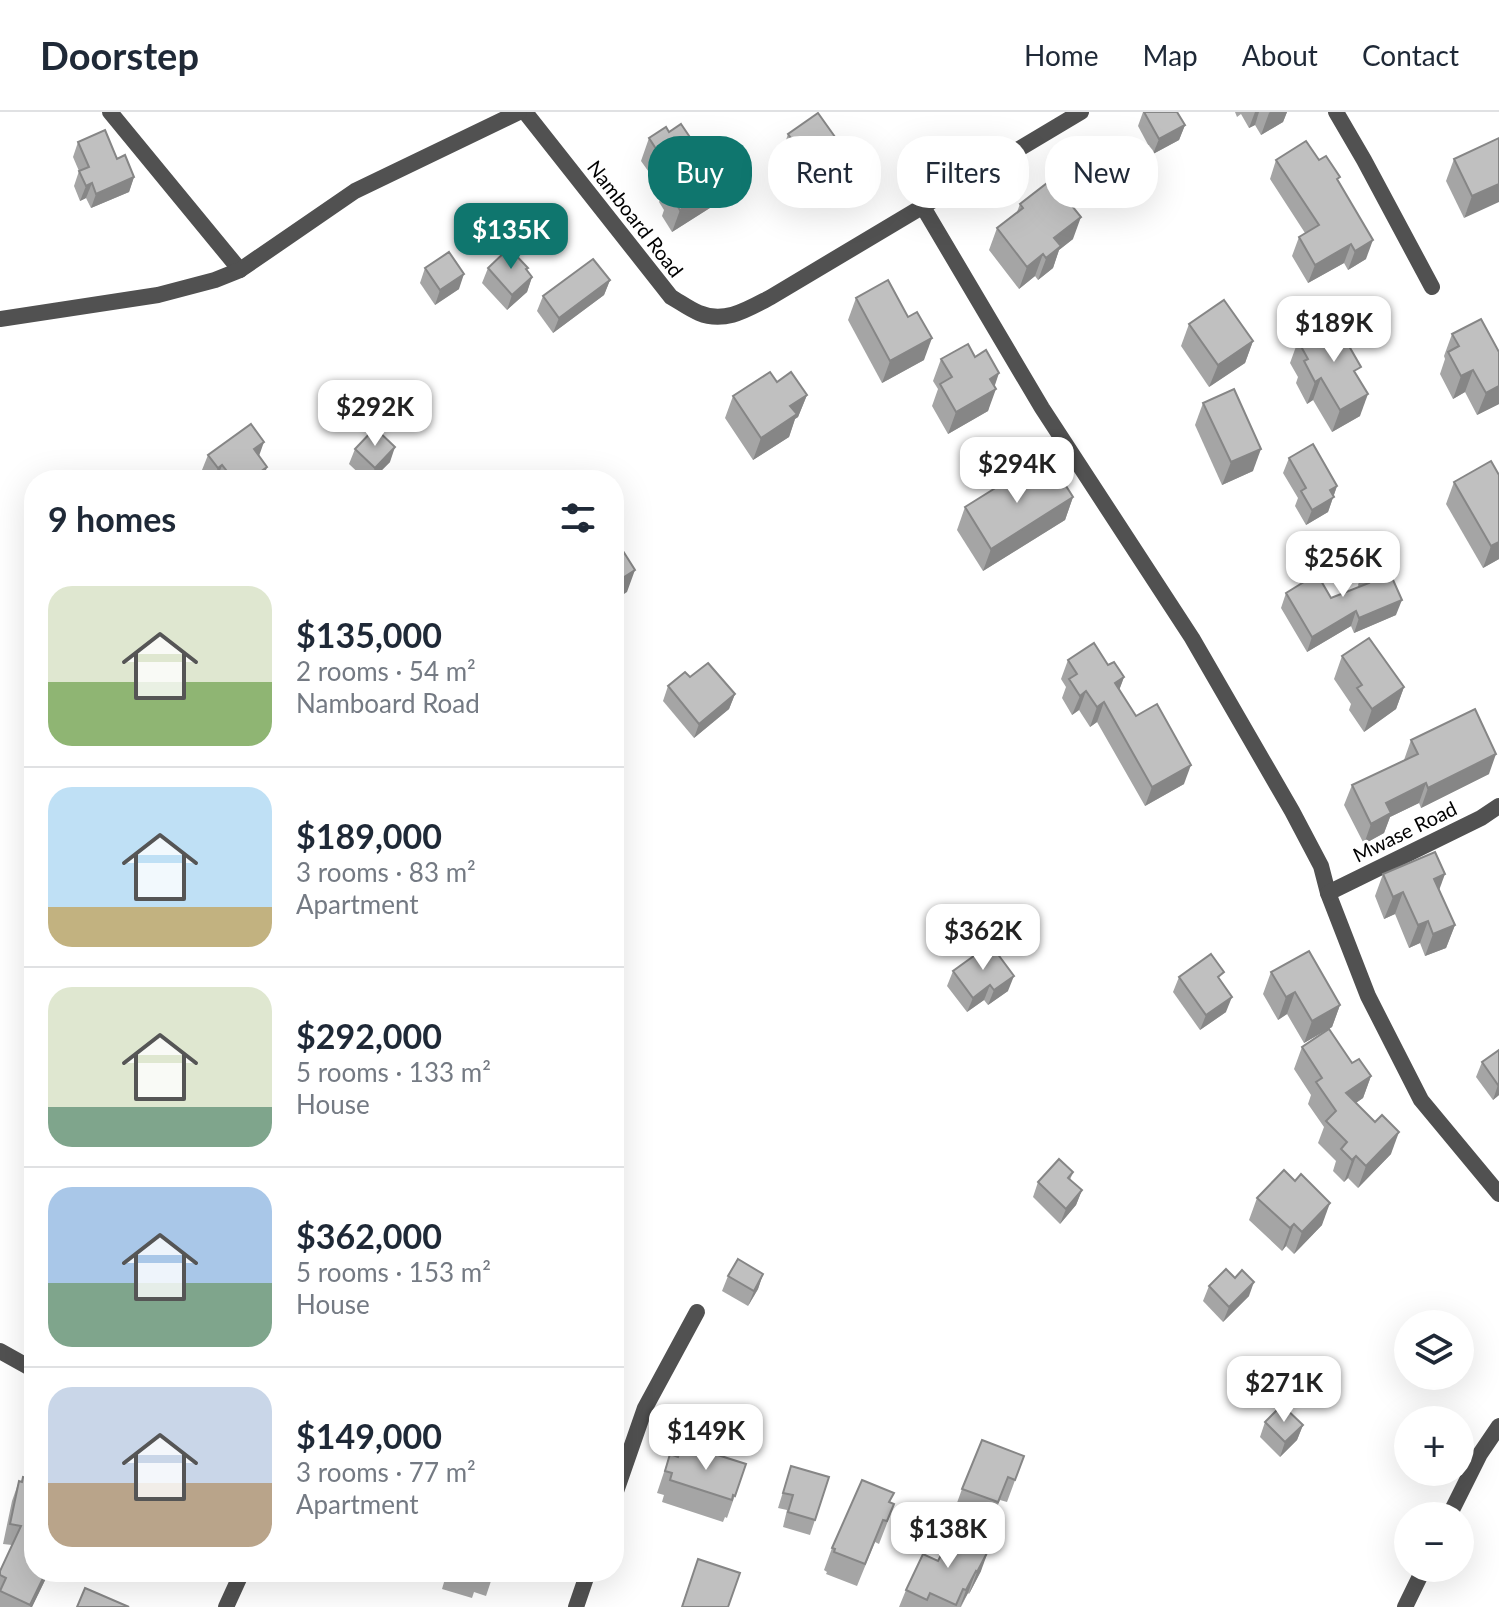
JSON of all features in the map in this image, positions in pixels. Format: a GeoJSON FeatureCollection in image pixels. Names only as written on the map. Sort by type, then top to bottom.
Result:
{"type":"FeatureCollection","features":[{"type":"Feature","properties":{"kind":"street"},"geometry":{"type":"LineString","coordinates":[[110,112],[240,270]]}},
{"type":"Feature","properties":{"kind":"street"},"geometry":{"type":"LineString","coordinates":[[0,319],[158,295],[215,280],[240,270],[355,191],[522,112]]}},
{"type":"Feature","properties":{"kind":"street","name":"Namboard Road"},"geometry":{"type":"LineString","coordinates":[[522,112],[671,297],[700,314],[716,318],[735,315],[771,297],[921,208]]}},
{"type":"Feature","properties":{"kind":"street"},"geometry":{"type":"LineString","coordinates":[[1029,143],[1081,112]]}},
{"type":"Feature","properties":{"kind":"street"},"geometry":{"type":"LineString","coordinates":[[1336,112],[1432,287]]}},
{"type":"Feature","properties":{"kind":"street"},"geometry":{"type":"LineString","coordinates":[[924,208],[1042,408],[1192,638],[1314,852],[1368,996],[1421,1100],[1499,1194]]}},
{"type":"Feature","properties":{"kind":"street","name":"Mwase Road"},"geometry":{"type":"LineString","coordinates":[[1328,893],[1481,818],[1499,806]]}},
{"type":"Feature","properties":{"kind":"street"},"geometry":{"type":"LineString","coordinates":[[624,1468],[645,1408],[697,1312]]}},
{"type":"Feature","properties":{"kind":"street"},"geometry":{"type":"LineString","coordinates":[[0,1351],[24,1364]]}},
{"type":"Feature","properties":{"kind":"street"},"geometry":{"type":"LineString","coordinates":[[1456,1502],[1480,1454],[1499,1426]]}},
{"type":"Feature","properties":{"kind":"street"},"geometry":{"type":"LineString","coordinates":[[226,1607],[237,1582]]}},
{"type":"Feature","properties":{"kind":"street"},"geometry":{"type":"LineString","coordinates":[[576,1607],[585,1582]]}},
{"type":"Feature","properties":{"kind":"street"},"geometry":{"type":"LineString","coordinates":[[1405,1607],[1417,1582]]}},
{"type":"Feature","properties":{"kind":"building"},"geometry":{"type":"Polygon","coordinates":[[[1144,112],[1177,112],[1185,125],[1159,139],[1144,112]]]}},
{"type":"Feature","properties":{"kind":"building"},"geometry":{"type":"Polygon","coordinates":[[[818,113],[834,136],[789,136],[788,134],[818,113]]]}},
{"type":"Feature","properties":{"kind":"building"},"geometry":{"type":"Polygon","coordinates":[[[681,124],[689,136],[652,136],[666,127],[669,132],[681,124]]]}},
{"type":"Feature","properties":{"kind":"building"},"geometry":{"type":"Polygon","coordinates":[[[105,130],[117,159],[125,155],[134,177],[96,194],[92,183],[86,186],[79,171],[89,167],[78,142],[105,130]]]}},
{"type":"Feature","properties":{"kind":"building"},"geometry":{"type":"Polygon","coordinates":[[[1499,138],[1499,184],[1472,196],[1454,159],[1499,138]]]}},
{"type":"Feature","properties":{"kind":"building"},"geometry":{"type":"Polygon","coordinates":[[[1306,141],[1319,160],[1326,156],[1373,240],[1355,251],[1351,244],[1315,265],[1299,237],[1319,225],[1276,160],[1306,141]]]}},
{"type":"Feature","properties":{"kind":"building"},"geometry":{"type":"Polygon","coordinates":[[[1045,185],[1045,208],[1074,208],[1081,217],[1054,238],[1061,246],[1046,258],[1043,254],[1027,267],[997,228],[1023,208],[1029,208],[1029,197],[1045,185]]]}},
{"type":"Feature","properties":{"kind":"building"},"geometry":{"type":"Polygon","coordinates":[[[509,248],[528,268],[532,277],[512,295],[488,268],[509,248]]]}},
{"type":"Feature","properties":{"kind":"building"},"geometry":{"type":"Polygon","coordinates":[[[449,252],[464,274],[440,290],[425,268],[449,252]]]}},
{"type":"Feature","properties":{"kind":"building"},"geometry":{"type":"Polygon","coordinates":[[[593,259],[610,280],[559,318],[543,296],[593,259]]]}},
{"type":"Feature","properties":{"kind":"building"},"geometry":{"type":"Polygon","coordinates":[[[888,280],[908,317],[917,312],[932,338],[890,361],[856,298],[888,280]]]}},
{"type":"Feature","properties":{"kind":"building"},"geometry":{"type":"Polygon","coordinates":[[[1224,300],[1253,341],[1218,365],[1189,324],[1224,300]]]}},
{"type":"Feature","properties":{"kind":"building"},"geometry":{"type":"Polygon","coordinates":[[[1481,319],[1499,352],[1499,386],[1486,393],[1473,370],[1461,376],[1448,352],[1459,346],[1452,334],[1481,319]]]}},
{"type":"Feature","properties":{"kind":"building"},"geometry":{"type":"Polygon","coordinates":[[[1334,320],[1361,367],[1354,371],[1368,394],[1340,410],[1321,378],[1315,382],[1298,341],[1334,320]]]}},
{"type":"Feature","properties":{"kind":"building"},"geometry":{"type":"Polygon","coordinates":[[[968,344],[975,357],[986,350],[999,373],[990,379],[996,389],[956,412],[940,384],[952,377],[941,359],[968,344]]]}},
{"type":"Feature","properties":{"kind":"building"},"geometry":{"type":"Polygon","coordinates":[[[770,372],[777,382],[791,372],[807,395],[790,406],[797,414],[761,438],[733,396],[770,372]]]}},
{"type":"Feature","properties":{"kind":"building"},"geometry":{"type":"Polygon","coordinates":[[[1234,389],[1261,449],[1231,462],[1203,403],[1234,389]]]}},
{"type":"Feature","properties":{"kind":"building"},"geometry":{"type":"Polygon","coordinates":[[[251,424],[264,442],[254,449],[267,467],[263,470],[226,470],[222,465],[218,468],[208,455],[251,424]]]}},
{"type":"Feature","properties":{"kind":"building"},"geometry":{"type":"Polygon","coordinates":[[[375,428],[395,447],[375,468],[355,449],[375,428]]]}},
{"type":"Feature","properties":{"kind":"building"},"geometry":{"type":"Polygon","coordinates":[[[1313,444],[1337,486],[1330,490],[1334,497],[1312,510],[1301,491],[1306,488],[1289,458],[1313,444]]]}},
{"type":"Feature","properties":{"kind":"building"},"geometry":{"type":"Polygon","coordinates":[[[1491,461],[1499,475],[1499,542],[1491,546],[1454,482],[1491,461]]]}},
{"type":"Feature","properties":{"kind":"building"},"geometry":{"type":"Polygon","coordinates":[[[1054,467],[1073,497],[991,549],[965,507],[1021,472],[1028,483],[1054,467]]]}},
{"type":"Feature","properties":{"kind":"building"},"geometry":{"type":"Polygon","coordinates":[[[624,553],[635,570],[624,577],[624,553]]]}},
{"type":"Feature","properties":{"kind":"building"},"geometry":{"type":"Polygon","coordinates":[[[1385,562],[1402,600],[1359,618],[1356,611],[1312,637],[1286,593],[1317,574],[1331,598],[1369,583],[1363,570],[1385,562]]]}},
{"type":"Feature","properties":{"kind":"building"},"geometry":{"type":"Polygon","coordinates":[[[1369,638],[1404,687],[1372,709],[1357,688],[1362,685],[1342,656],[1369,638]]]}},
{"type":"Feature","properties":{"kind":"building"},"geometry":{"type":"Polygon","coordinates":[[[1094,643],[1108,665],[1114,662],[1124,677],[1115,683],[1136,716],[1157,704],[1191,765],[1152,787],[1104,702],[1097,707],[1086,691],[1080,696],[1069,679],[1077,674],[1068,660],[1094,643]]]}},
{"type":"Feature","properties":{"kind":"building"},"geometry":{"type":"Polygon","coordinates":[[[708,663],[735,694],[699,724],[668,686],[685,672],[690,677],[708,663]]]}},
{"type":"Feature","properties":{"kind":"building"},"geometry":{"type":"Polygon","coordinates":[[[1475,709],[1496,754],[1428,788],[1426,783],[1386,803],[1391,813],[1371,824],[1352,785],[1418,754],[1411,740],[1475,709]]]}},
{"type":"Feature","properties":{"kind":"building"},"geometry":{"type":"Polygon","coordinates":[[[1435,852],[1445,874],[1434,879],[1455,925],[1433,934],[1428,921],[1418,925],[1403,892],[1393,897],[1383,874],[1435,852]]]}},
{"type":"Feature","properties":{"kind":"building"},"geometry":{"type":"Polygon","coordinates":[[[991,945],[1014,976],[994,990],[990,985],[973,998],[953,971],[991,945]]]}},
{"type":"Feature","properties":{"kind":"building"},"geometry":{"type":"Polygon","coordinates":[[[1309,951],[1340,1005],[1312,1021],[1295,992],[1286,997],[1271,972],[1309,951]]]}},
{"type":"Feature","properties":{"kind":"building"},"geometry":{"type":"Polygon","coordinates":[[[1211,954],[1224,972],[1218,977],[1232,997],[1206,1015],[1179,977],[1211,954]]]}},
{"type":"Feature","properties":{"kind":"building"},"geometry":{"type":"Polygon","coordinates":[[[1329,1029],[1352,1063],[1359,1059],[1371,1076],[1346,1093],[1375,1122],[1382,1115],[1399,1132],[1366,1166],[1356,1156],[1352,1160],[1341,1149],[1347,1142],[1326,1121],[1336,1111],[1316,1082],[1322,1078],[1302,1047],[1329,1029]]]}},
{"type":"Feature","properties":{"kind":"building"},"geometry":{"type":"Polygon","coordinates":[[[1499,1050],[1499,1084],[1498,1085],[1482,1062],[1499,1050]]]}},
{"type":"Feature","properties":{"kind":"building"},"geometry":{"type":"Polygon","coordinates":[[[1059,1159],[1073,1172],[1068,1178],[1082,1190],[1066,1209],[1038,1182],[1059,1159]]]}},
{"type":"Feature","properties":{"kind":"building"},"geometry":{"type":"Polygon","coordinates":[[[1284,1170],[1295,1181],[1301,1174],[1330,1203],[1302,1232],[1294,1224],[1290,1228],[1257,1198],[1284,1170]]]}},
{"type":"Feature","properties":{"kind":"building"},"geometry":{"type":"Polygon","coordinates":[[[738,1259],[763,1274],[754,1291],[728,1276],[738,1259]]]}},
{"type":"Feature","properties":{"kind":"building"},"geometry":{"type":"Polygon","coordinates":[[[1226,1269],[1235,1278],[1242,1270],[1254,1282],[1229,1307],[1209,1286],[1226,1269]]]}},
{"type":"Feature","properties":{"kind":"building"},"geometry":{"type":"Polygon","coordinates":[[[1282,1405],[1303,1425],[1285,1442],[1265,1422],[1282,1405]]]}},
{"type":"Feature","properties":{"kind":"building"},"geometry":{"type":"Polygon","coordinates":[[[982,1440],[1024,1456],[1015,1480],[1008,1477],[998,1502],[962,1489],[982,1440]]]}},
{"type":"Feature","properties":{"kind":"building"},"geometry":{"type":"Polygon","coordinates":[[[683,1444],[746,1464],[732,1500],[670,1480],[672,1473],[665,1471],[670,1454],[678,1457],[683,1444]]]}},
{"type":"Feature","properties":{"kind":"building"},"geometry":{"type":"Polygon","coordinates":[[[791,1466],[829,1477],[815,1520],[788,1512],[793,1495],[783,1493],[791,1466]]]}},
{"type":"Feature","properties":{"kind":"building"},"geometry":{"type":"Polygon","coordinates":[[[24,1477],[24,1582],[41,1582],[30,1605],[0,1591],[6,1578],[0,1575],[0,1571],[21,1526],[10,1524],[19,1481],[22,1482],[24,1477]]]}},
{"type":"Feature","properties":{"kind":"building"},"geometry":{"type":"Polygon","coordinates":[[[862,1480],[894,1493],[889,1502],[894,1504],[887,1521],[883,1520],[865,1564],[834,1552],[832,1548],[862,1480]]]}},
{"type":"Feature","properties":{"kind":"building"},"geometry":{"type":"Polygon","coordinates":[[[953,1532],[989,1549],[956,1605],[930,1593],[927,1600],[906,1590],[923,1554],[938,1561],[953,1532]]]}},
{"type":"Feature","properties":{"kind":"building"},"geometry":{"type":"Polygon","coordinates":[[[698,1559],[740,1573],[728,1607],[682,1607],[698,1559]]]}},
{"type":"Feature","properties":{"kind":"building"},"geometry":{"type":"Polygon","coordinates":[[[85,1588],[129,1607],[77,1607],[85,1588]]]}}]}
